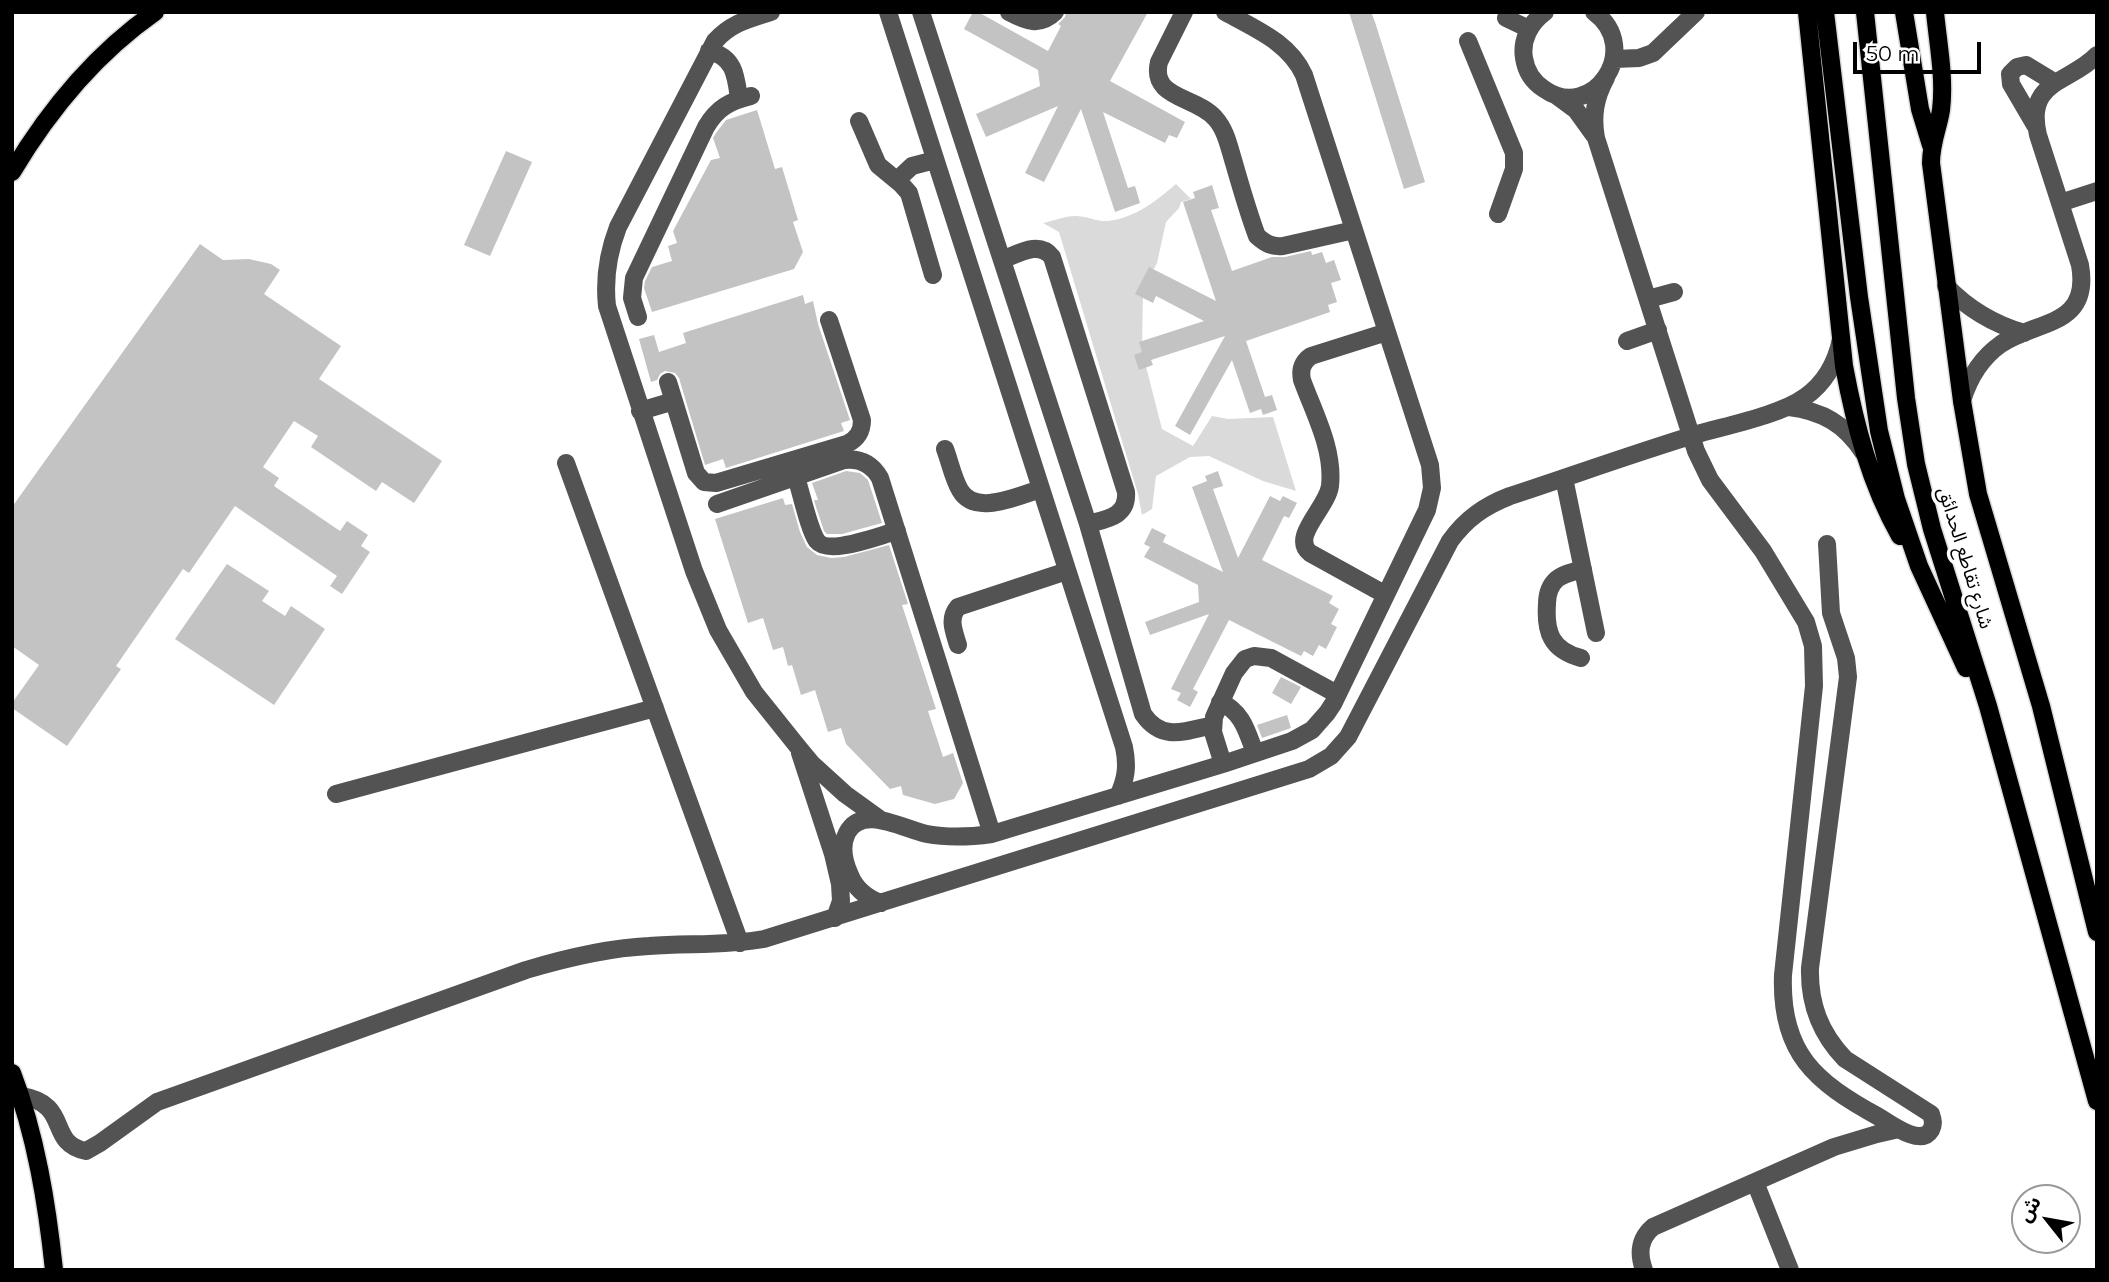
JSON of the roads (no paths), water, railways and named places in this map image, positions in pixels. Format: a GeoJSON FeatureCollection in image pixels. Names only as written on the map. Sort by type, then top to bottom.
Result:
{"type":"FeatureCollection","features":[{"type":"Feature","properties":{"kind":"main road"},"geometry":{"type":"LineString","coordinates":[[12,172],[48,116],[70,89],[118,41],[155,12]]}},
{"type":"Feature","properties":{"kind":"main road"},"geometry":{"type":"LineString","coordinates":[[1807,12],[1841,336],[1849,395],[1864,453],[1892,522],[1919,566],[1968,671],[1988,706]]}},
{"type":"Feature","properties":{"kind":"main road"},"geometry":{"type":"LineString","coordinates":[[1825,12],[1841,158],[1873,396],[1887,465],[1919,566]]}},
{"type":"Feature","properties":{"kind":"main road","name":"شارع تقاطع الحدائق"},"geometry":{"type":"LineString","coordinates":[[1865,12],[1906,398],[1916,464],[1933,529],[1988,706],[2097,1101]]}},
{"type":"Feature","properties":{"kind":"main road"},"geometry":{"type":"LineString","coordinates":[[1904,12],[1920,109],[1931,145]]}},
{"type":"Feature","properties":{"kind":"main road","name":"شارع تقاطع الحدائق"},"geometry":{"type":"LineString","coordinates":[[1935,12],[1942,90],[1941,111],[1931,145],[1931,163],[1962,401],[1978,494],[2041,706],[2097,932]]}},
{"type":"Feature","properties":{"kind":"main road"},"geometry":{"type":"LineString","coordinates":[[12,1073],[21,1096],[44,1194],[54,1270]]}},
{"type":"Feature","properties":{"kind":"street"},"geometry":{"type":"LineString","coordinates":[[771,12],[730,26],[709,51],[612,242],[606,281],[607,306],[700,589],[718,630],[754,692],[797,747],[845,794],[881,820]]}},
{"type":"Feature","properties":{"kind":"street"},"geometry":{"type":"LineString","coordinates":[[888,12],[1124,747],[1127,768],[1118,796]]}},
{"type":"Feature","properties":{"kind":"street"},"geometry":{"type":"LineString","coordinates":[[1009,12],[1032,22],[1046,20],[1055,12]]}},
{"type":"Feature","properties":{"kind":"street"},"geometry":{"type":"LineString","coordinates":[[1184,12],[1158,62],[1158,80],[1171,93],[1205,108],[1219,122],[1257,236],[1273,247],[1354,230]]}},
{"type":"Feature","properties":{"kind":"street"},"geometry":{"type":"LineString","coordinates":[[835,918],[841,901],[840,864],[848,831],[866,818],[928,834],[992,834],[1255,754],[1292,741],[1311,730],[1327,713],[1427,510],[1432,488],[1430,465],[1300,67],[1290,51],[1282,45],[1225,12]]}},
{"type":"Feature","properties":{"kind":"street"},"geometry":{"type":"LineString","coordinates":[[1545,12],[1529,29],[1523,52],[1525,64],[1537,84],[1558,96],[1583,119],[1596,138]]}},
{"type":"Feature","properties":{"kind":"street"},"geometry":{"type":"LineString","coordinates":[[1594,12],[1608,26],[1613,37],[1615,59],[1596,101],[1596,138],[1696,451],[1710,480],[1779,574],[1811,634],[1815,659],[1814,685],[1782,993],[1789,1030],[1806,1063],[1832,1089],[1899,1129],[1922,1137],[1932,1128],[1931,1114],[1857,1068],[1835,1048],[1814,1011],[1810,968],[1848,677],[1846,657],[1835,626],[1830,599],[1828,544]]}},
{"type":"Feature","properties":{"kind":"street"},"geometry":{"type":"LineString","coordinates":[[1615,59],[1639,58],[1653,53],[1696,12]]}},
{"type":"Feature","properties":{"kind":"street"},"geometry":{"type":"LineString","coordinates":[[923,13],[1088,524],[1143,714],[1157,730],[1168,733],[1213,725]]}},
{"type":"Feature","properties":{"kind":"street"},"geometry":{"type":"LineString","coordinates":[[1506,18],[1529,29]]}},
{"type":"Feature","properties":{"kind":"street"},"geometry":{"type":"LineString","coordinates":[[1468,41],[1514,153],[1514,169],[1499,214]]}},
{"type":"Feature","properties":{"kind":"street"},"geometry":{"type":"LineString","coordinates":[[638,317],[632,288],[637,268],[712,117],[719,109],[745,97],[731,64],[725,58],[709,51]]}},
{"type":"Feature","properties":{"kind":"street"},"geometry":{"type":"LineString","coordinates":[[2035,125],[2037,106],[2054,82],[2082,67],[2097,55]]}},
{"type":"Feature","properties":{"kind":"street"},"geometry":{"type":"LineString","coordinates":[[1962,401],[1970,379],[1984,359],[2002,344],[2062,317],[2071,309],[2081,288],[2080,265],[2035,125],[2011,84],[2010,74],[2017,67],[2026,65],[2054,82]]}},
{"type":"Feature","properties":{"kind":"street"},"geometry":{"type":"LineString","coordinates":[[1558,96],[1579,96],[1599,86],[1606,78]]}},
{"type":"Feature","properties":{"kind":"street"},"geometry":{"type":"LineString","coordinates":[[859,121],[878,165],[909,193],[933,275]]}},
{"type":"Feature","properties":{"kind":"street"},"geometry":{"type":"LineString","coordinates":[[901,184],[912,166],[937,165]]}},
{"type":"Feature","properties":{"kind":"street"},"geometry":{"type":"LineString","coordinates":[[2060,203],[2097,191]]}},
{"type":"Feature","properties":{"kind":"street"},"geometry":{"type":"LineString","coordinates":[[1002,260],[1037,248],[1046,250],[1052,257],[1126,492],[1122,511],[1088,524]]}},
{"type":"Feature","properties":{"kind":"street"},"geometry":{"type":"LineString","coordinates":[[1946,286],[1981,316],[2024,333]]}},
{"type":"Feature","properties":{"kind":"street"},"geometry":{"type":"LineString","coordinates":[[1648,299],[1674,292]]}},
{"type":"Feature","properties":{"kind":"street"},"geometry":{"type":"LineString","coordinates":[[668,382],[696,473],[699,478],[710,483],[852,441],[860,432],[862,420],[829,320]]}},
{"type":"Feature","properties":{"kind":"street"},"geometry":{"type":"LineString","coordinates":[[1627,341],[1658,330]]}},
{"type":"Feature","properties":{"kind":"street"},"geometry":{"type":"LineString","coordinates":[[1386,596],[1310,553],[1304,545],[1306,531],[1327,496],[1330,472],[1328,454],[1301,369],[1311,356],[1387,332]]}},
{"type":"Feature","properties":{"kind":"street"},"geometry":{"type":"LineString","coordinates":[[21,1096],[37,1098],[52,1110],[61,1135],[73,1148],[86,1151],[157,1102],[526,970],[566,958],[608,950],[740,943],[787,933],[1309,769],[1331,756],[1348,737],[1442,555],[1458,529],[1482,509],[1564,478],[1789,407],[1812,392],[1830,371],[1838,354],[1841,336]]}},
{"type":"Feature","properties":{"kind":"street"},"geometry":{"type":"LineString","coordinates":[[640,411],[674,401]]}},
{"type":"Feature","properties":{"kind":"street"},"geometry":{"type":"LineString","coordinates":[[1789,407],[1811,411],[1833,420],[1845,429],[1864,453]]}},
{"type":"Feature","properties":{"kind":"street"},"geometry":{"type":"LineString","coordinates":[[945,449],[960,490],[972,501],[988,504],[1041,489]]}},
{"type":"Feature","properties":{"kind":"street"},"geometry":{"type":"LineString","coordinates":[[717,504],[844,460],[858,460],[871,466],[880,478],[992,834]]}},
{"type":"Feature","properties":{"kind":"street"},"geometry":{"type":"LineString","coordinates":[[566,463],[740,943]]}},
{"type":"Feature","properties":{"kind":"street"},"geometry":{"type":"LineString","coordinates":[[796,477],[814,535],[825,547],[836,547],[897,531]]}},
{"type":"Feature","properties":{"kind":"street"},"geometry":{"type":"LineString","coordinates":[[1564,478],[1596,633]]}},
{"type":"Feature","properties":{"kind":"street"},"geometry":{"type":"LineString","coordinates":[[1581,658],[1557,645],[1546,621],[1547,595],[1555,581],[1561,576],[1583,569]]}},
{"type":"Feature","properties":{"kind":"street"},"geometry":{"type":"LineString","coordinates":[[958,645],[952,620],[958,607],[1067,570]]}},
{"type":"Feature","properties":{"kind":"street"},"geometry":{"type":"LineString","coordinates":[[1811,634],[1835,626]]}},
{"type":"Feature","properties":{"kind":"street"},"geometry":{"type":"LineString","coordinates":[[1223,764],[1213,725],[1220,702],[1239,665],[1245,659],[1254,656],[1271,658],[1337,694]]}},
{"type":"Feature","properties":{"kind":"street"},"geometry":{"type":"LineString","coordinates":[[1220,702],[1235,710],[1240,717],[1255,754]]}},
{"type":"Feature","properties":{"kind":"street"},"geometry":{"type":"LineString","coordinates":[[336,794],[655,708]]}},
{"type":"Feature","properties":{"kind":"street"},"geometry":{"type":"LineString","coordinates":[[797,747],[840,864],[861,892],[881,903]]}},
{"type":"Feature","properties":{"kind":"street"},"geometry":{"type":"LineString","coordinates":[[821,818],[832,800],[845,794]]}},
{"type":"Feature","properties":{"kind":"street"},"geometry":{"type":"LineString","coordinates":[[1806,1063],[1835,1048]]}},
{"type":"Feature","properties":{"kind":"street"},"geometry":{"type":"LineString","coordinates":[[1644,1270],[1640,1247],[1647,1232],[1653,1227],[1834,1147],[1899,1129]]}},
{"type":"Feature","properties":{"kind":"street"},"geometry":{"type":"LineString","coordinates":[[1755,1182],[1790,1270]]}}]}
